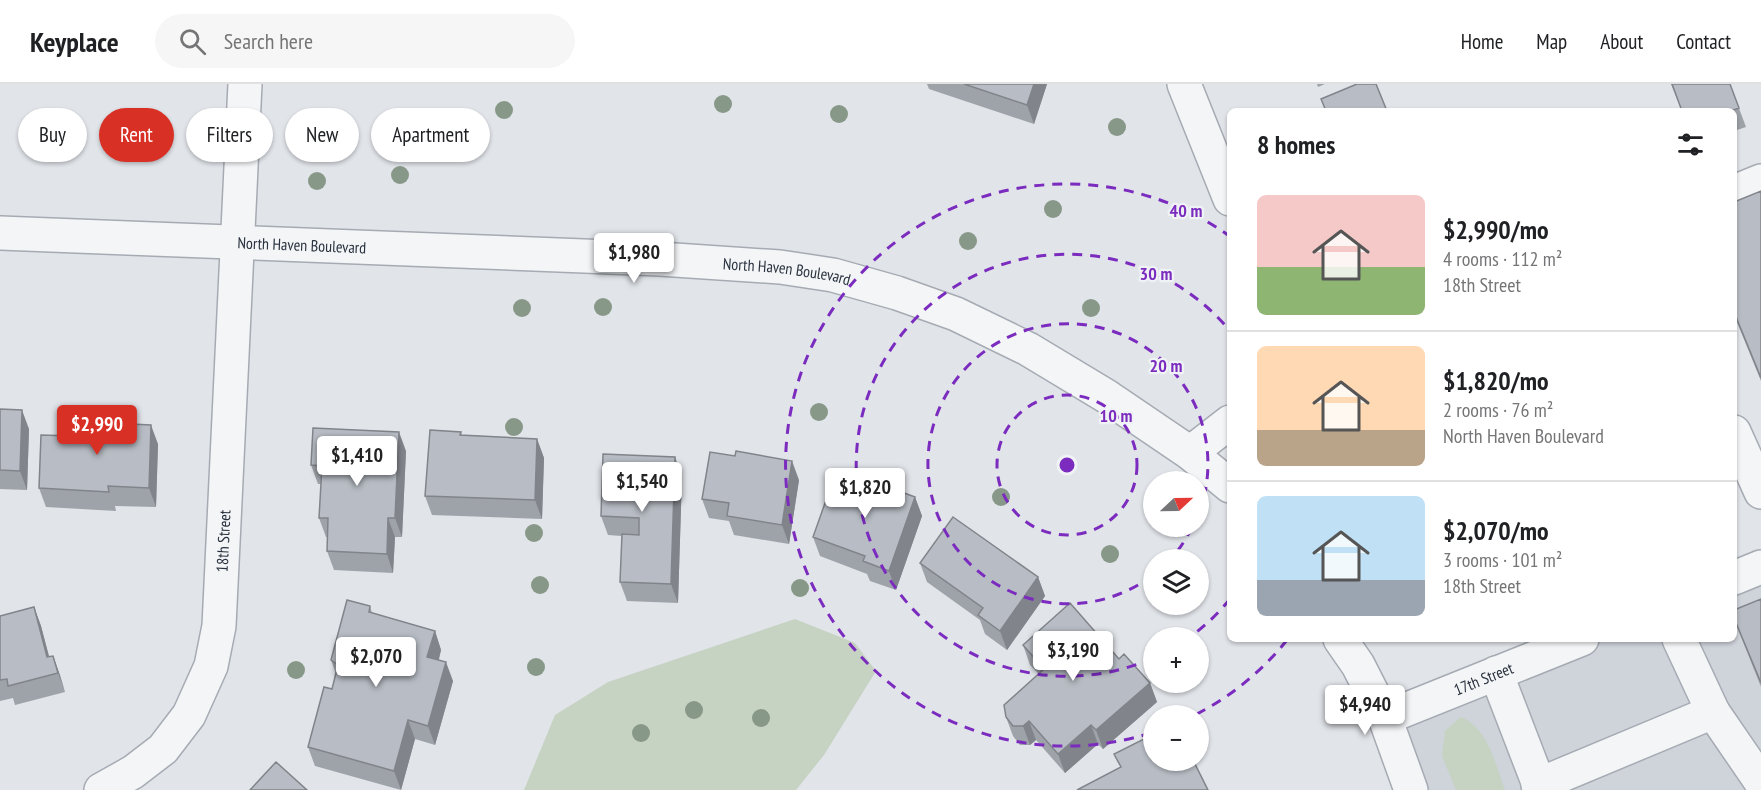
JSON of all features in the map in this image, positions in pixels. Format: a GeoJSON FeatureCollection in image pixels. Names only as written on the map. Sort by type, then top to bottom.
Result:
{"type":"FeatureCollection","features":[{"type":"Feature","properties":{"kind":"street","name":"18th Street"},"geometry":{"type":"LineString","coordinates":[[101,790],[133,772],[163,749],[189,715],[211,666],[219,626],[245,84]]}},
{"type":"Feature","properties":{"kind":"street"},"geometry":{"type":"LineString","coordinates":[[1184,84],[1227,192]]}},
{"type":"Feature","properties":{"kind":"street"},"geometry":{"type":"LineString","coordinates":[[1737,191],[1761,181]]}},
{"type":"Feature","properties":{"kind":"street","name":"North Haven Boulevard"},"geometry":{"type":"LineString","coordinates":[[0,233],[660,259],[780,267],[833,274],[956,314],[1028,349],[1106,396],[1190,453],[1227,484]]}},
{"type":"Feature","properties":{"kind":"street"},"geometry":{"type":"LineString","coordinates":[[1190,453],[1227,424]]}},
{"type":"Feature","properties":{"kind":"street"},"geometry":{"type":"LineString","coordinates":[[1737,439],[1761,492]]}},
{"type":"Feature","properties":{"kind":"street"},"geometry":{"type":"LineString","coordinates":[[1737,577],[1761,567]]}},
{"type":"Feature","properties":{"kind":"street"},"geometry":{"type":"LineString","coordinates":[[1345,642],[1363,652],[1411,790]]}},
{"type":"Feature","properties":{"kind":"street","name":"17th Street"},"geometry":{"type":"LineString","coordinates":[[1385,718],[1574,642]]}},
{"type":"Feature","properties":{"kind":"street"},"geometry":{"type":"LineString","coordinates":[[1680,642],[1713,712],[1761,782]]}},
{"type":"Feature","properties":{"kind":"street"},"geometry":{"type":"LineString","coordinates":[[1496,673],[1539,787],[1713,712]]}},
{"type":"Feature","properties":{"kind":"shaded area"},"geometry":{"type":"Polygon","coordinates":[[[1761,567],[1761,790],[1411,790],[1385,718],[1575,642],[1737,642],[1737,577],[1761,567]]]}},
{"type":"Feature","properties":{"kind":"green space"},"geometry":{"type":"Polygon","coordinates":[[[795,619],[855,643],[876,671],[824,755],[796,790],[524,790],[555,715],[608,682],[795,619]]]}},
{"type":"Feature","properties":{"kind":"green space"},"geometry":{"type":"Polygon","coordinates":[[[1461,717],[1471,723],[1485,739],[1505,790],[1456,790],[1442,756],[1445,731],[1461,717]]]}},
{"type":"Feature","properties":{"kind":"building"},"geometry":{"type":"Polygon","coordinates":[[[964,84],[1034,84],[1027,105],[964,84]]]}},
{"type":"Feature","properties":{"kind":"building"},"geometry":{"type":"Polygon","coordinates":[[[1357,84],[1376,84],[1386,108],[1325,108],[1321,99],[1357,84]]]}},
{"type":"Feature","properties":{"kind":"building"},"geometry":{"type":"Polygon","coordinates":[[[1672,84],[1730,84],[1739,108],[1737,109],[1681,108],[1672,84]]]}},
{"type":"Feature","properties":{"kind":"building"},"geometry":{"type":"Polygon","coordinates":[[[1761,191],[1761,378],[1737,319],[1737,201],[1761,191]]]}},
{"type":"Feature","properties":{"kind":"building"},"geometry":{"type":"Polygon","coordinates":[[[0,409],[22,410],[20,471],[0,470],[0,409]]]}},
{"type":"Feature","properties":{"kind":"building"},"geometry":{"type":"Polygon","coordinates":[[[101,414],[130,415],[130,424],[151,425],[149,488],[108,486],[109,492],[39,488],[41,435],[73,436],[74,420],[100,422],[101,414]]]}},
{"type":"Feature","properties":{"kind":"building"},"geometry":{"type":"Polygon","coordinates":[[[313,428],[399,432],[395,518],[388,518],[387,554],[327,551],[328,518],[319,518],[322,466],[311,465],[313,428]]]}},
{"type":"Feature","properties":{"kind":"building"},"geometry":{"type":"Polygon","coordinates":[[[430,430],[461,432],[460,435],[537,439],[535,500],[425,496],[430,430]]]}},
{"type":"Feature","properties":{"kind":"building"},"geometry":{"type":"Polygon","coordinates":[[[736,451],[792,461],[782,525],[727,516],[729,503],[702,499],[710,452],[735,456],[736,451]]]}},
{"type":"Feature","properties":{"kind":"building"},"geometry":{"type":"Polygon","coordinates":[[[603,454],[675,457],[671,584],[620,582],[622,534],[639,535],[639,518],[601,516],[603,454]]]}},
{"type":"Feature","properties":{"kind":"building"},"geometry":{"type":"Polygon","coordinates":[[[836,472],[860,481],[861,477],[915,497],[889,571],[863,561],[865,556],[813,537],[836,472]]]}},
{"type":"Feature","properties":{"kind":"building"},"geometry":{"type":"Polygon","coordinates":[[[953,517],[1038,577],[1000,631],[978,615],[983,608],[920,563],[953,517]]]}},
{"type":"Feature","properties":{"kind":"building"},"geometry":{"type":"Polygon","coordinates":[[[1761,599],[1761,683],[1737,625],[1737,609],[1761,599]]]}},
{"type":"Feature","properties":{"kind":"building"},"geometry":{"type":"Polygon","coordinates":[[[347,600],[370,606],[369,612],[435,631],[427,657],[446,662],[428,726],[408,720],[394,771],[308,747],[324,687],[332,689],[338,665],[331,660],[347,600]]]}},
{"type":"Feature","properties":{"kind":"building"},"geometry":{"type":"Polygon","coordinates":[[[1070,603],[1119,659],[1124,654],[1143,675],[1143,689],[1096,730],[1091,725],[1058,754],[1029,721],[1023,726],[1013,726],[1006,717],[1004,705],[1044,669],[1023,645],[1070,603]]]}},
{"type":"Feature","properties":{"kind":"building"},"geometry":{"type":"Polygon","coordinates":[[[34,607],[47,657],[53,656],[58,673],[8,686],[7,679],[0,680],[0,616],[34,607]]]}},
{"type":"Feature","properties":{"kind":"building"},"geometry":{"type":"Polygon","coordinates":[[[1143,740],[1143,771],[1198,771],[1208,790],[1077,790],[1121,767],[1114,754],[1143,740]]]}},
{"type":"Feature","properties":{"kind":"building"},"geometry":{"type":"Polygon","coordinates":[[[276,762],[307,790],[250,790],[276,762]]]}}]}
